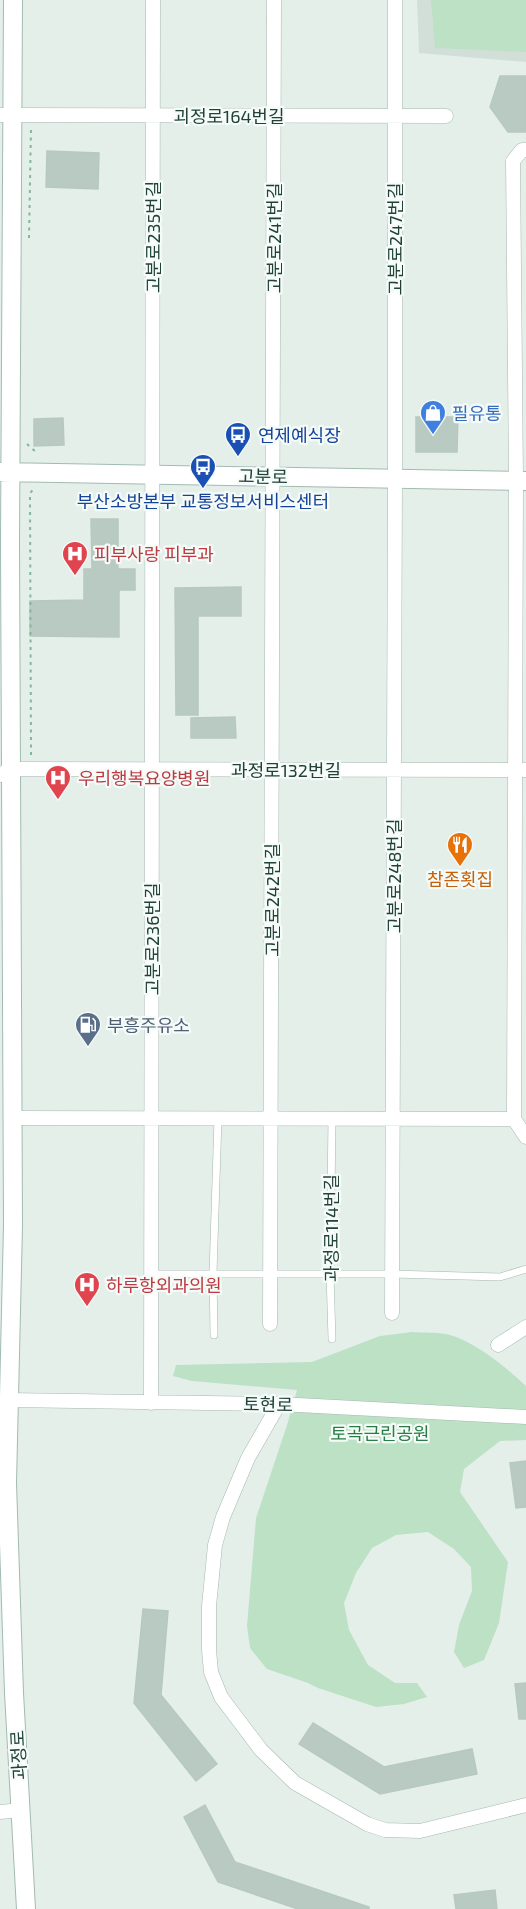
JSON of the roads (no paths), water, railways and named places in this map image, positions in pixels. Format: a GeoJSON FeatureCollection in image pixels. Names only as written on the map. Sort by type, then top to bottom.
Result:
{"type":"FeatureCollection","features":[{"type":"Feature","properties":{"kind":"main road","name":"과정로"},"geometry":{"type":"LineString","coordinates":[[13,0],[6,116],[4,469],[5,772],[12,1118],[6,1200],[11,1313],[5,1601],[26,1909]]}},
{"type":"Feature","properties":{"kind":"main road","name":"고분로"},"geometry":{"type":"LineString","coordinates":[[4,469],[521,481]]}},
{"type":"Feature","properties":{"kind":"street","name":"고분로235번길"},"geometry":{"type":"LineString","coordinates":[[153,0],[153,474]]}},
{"type":"Feature","properties":{"kind":"street","name":"고분로241번길"},"geometry":{"type":"LineString","coordinates":[[273,476],[274,0]]}},
{"type":"Feature","properties":{"kind":"street","name":"고분로247번길"},"geometry":{"type":"LineString","coordinates":[[394,0],[395,478]]}},
{"type":"Feature","properties":{"kind":"street","name":"괴정로164번길"},"geometry":{"type":"LineString","coordinates":[[6,116],[446,116]]}},
{"type":"Feature","properties":{"kind":"street"},"geometry":{"type":"LineString","coordinates":[[526,150],[522,150],[513,161],[521,481],[520,770],[514,1119],[526,1137]]}},
{"type":"Feature","properties":{"kind":"street","name":"고분로236번길"},"geometry":{"type":"LineString","coordinates":[[151,1403],[153,474]]}},
{"type":"Feature","properties":{"kind":"street","name":"고분로242번길"},"geometry":{"type":"LineString","coordinates":[[270,1324],[273,476]]}},
{"type":"Feature","properties":{"kind":"street","name":"고분로248번길"},"geometry":{"type":"LineString","coordinates":[[392,1313],[395,478]]}},
{"type":"Feature","properties":{"kind":"street","name":"과정로132번길"},"geometry":{"type":"LineString","coordinates":[[5,772],[152,769],[520,770]]}},
{"type":"Feature","properties":{"kind":"street"},"geometry":{"type":"LineString","coordinates":[[12,1118],[514,1119]]}},
{"type":"Feature","properties":{"kind":"street"},"geometry":{"type":"LineString","coordinates":[[0,1296],[11,1313]]}},
{"type":"Feature","properties":{"kind":"street"},"geometry":{"type":"LineString","coordinates":[[498,1345],[526,1327]]}},
{"type":"Feature","properties":{"kind":"street","name":"토현로"},"geometry":{"type":"LineString","coordinates":[[9,1400],[279,1404],[526,1417]]}},
{"type":"Feature","properties":{"kind":"street"},"geometry":{"type":"LineString","coordinates":[[279,1404],[248,1458],[223,1516],[215,1545],[209,1606],[209,1650],[211,1672],[221,1696],[261,1750],[295,1783],[367,1824],[384,1830],[420,1831],[526,1805]]}},
{"type":"Feature","properties":{"kind":"street"},"geometry":{"type":"LineString","coordinates":[[0,1812],[21,1810]]}},
{"type":"Feature","properties":{"kind":"lane"},"geometry":{"type":"LineString","coordinates":[[214,1335],[213,1274],[218,1118]]}},
{"type":"Feature","properties":{"kind":"lane","name":"과정로114번길"},"geometry":{"type":"LineString","coordinates":[[332,1118],[330,1274],[332,1339]]}},
{"type":"Feature","properties":{"kind":"lane"},"geometry":{"type":"LineString","coordinates":[[152,1274],[392,1274],[500,1277],[526,1269]]}},
{"type":"Feature","properties":{"kind":"place","name":"필유통"},"geometry":{"type":"Point","coordinates":[433,436]}},
{"type":"Feature","properties":{"kind":"place","name":"연제예식장"},"geometry":{"type":"Point","coordinates":[238,458]}},
{"type":"Feature","properties":{"kind":"place","name":"부산소방본부 교통정보서비스센터"},"geometry":{"type":"Point","coordinates":[203,490]}},
{"type":"Feature","properties":{"kind":"place","name":"피부사랑 피부과"},"geometry":{"type":"Point","coordinates":[75,577]}},
{"type":"Feature","properties":{"kind":"place","name":"우리행복요양병원"},"geometry":{"type":"Point","coordinates":[58,801]}},
{"type":"Feature","properties":{"kind":"place","name":"참존횟집"},"geometry":{"type":"Point","coordinates":[460,868]}},
{"type":"Feature","properties":{"kind":"place","name":"부흥주유소"},"geometry":{"type":"Point","coordinates":[88,1048]}},
{"type":"Feature","properties":{"kind":"place","name":"하루항외과의원"},"geometry":{"type":"Point","coordinates":[87,1308]}},
{"type":"Feature","properties":{"kind":"park label","name":"토곡근린공원"},"geometry":{"type":"Point","coordinates":[380,1433]}}]}
